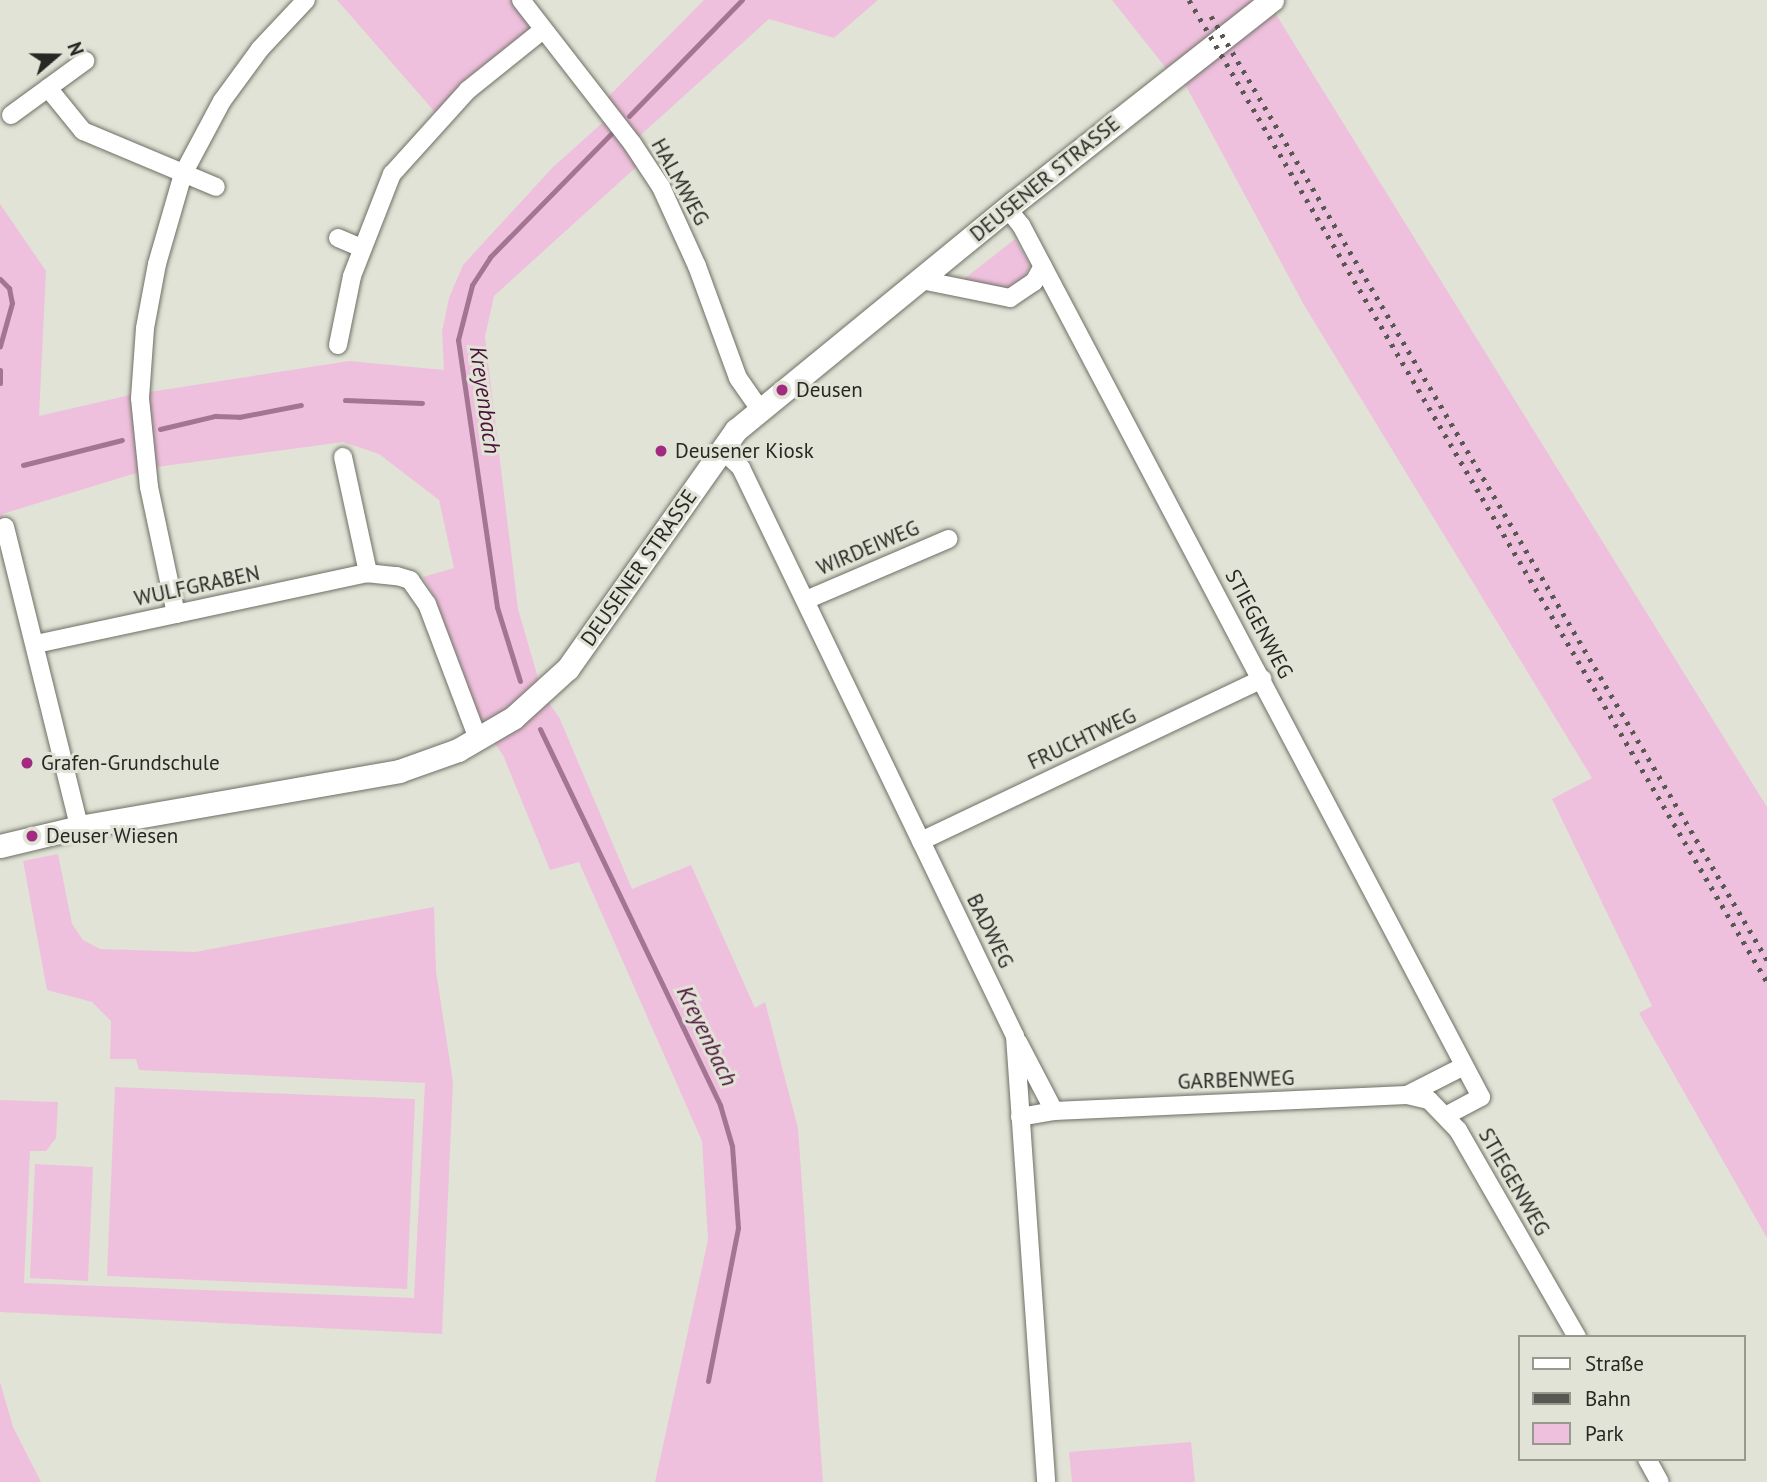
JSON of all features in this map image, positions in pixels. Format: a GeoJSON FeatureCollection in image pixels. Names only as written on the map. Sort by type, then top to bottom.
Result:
{"type":"FeatureCollection","features":[{"type":"Feature","properties":{"kind":"street"},"geometry":{"type":"LineString","coordinates":[[176,614],[149,487],[141,398],[145,328],[183,174],[222,101],[260,49],[306,0]]}},
{"type":"Feature","properties":{"kind":"street","name":"HALMWEG"},"geometry":{"type":"LineString","coordinates":[[521,0],[632,143],[661,187],[697,267],[738,378],[759,408]]}},
{"type":"Feature","properties":{"kind":"street","name":"DEUSENER STRASSE"},"geometry":{"type":"LineString","coordinates":[[0,846],[79,827],[399,771],[478,739],[544,695],[568,668],[722,450],[759,408],[1007,208],[1272,0]]}},
{"type":"Feature","properties":{"kind":"street"},"geometry":{"type":"LineString","coordinates":[[338,345],[361,248],[392,174],[468,90],[543,30]]}},
{"type":"Feature","properties":{"kind":"street"},"geometry":{"type":"LineString","coordinates":[[11,115],[85,61]]}},
{"type":"Feature","properties":{"kind":"street"},"geometry":{"type":"LineString","coordinates":[[48,88],[83,131],[216,187]]}},
{"type":"Feature","properties":{"kind":"street","name":"STIEGENWEG"},"geometry":{"type":"LineString","coordinates":[[1007,208],[1043,266],[1481,1097],[1447,1115],[1576,1335]]}},
{"type":"Feature","properties":{"kind":"street"},"geometry":{"type":"LineString","coordinates":[[338,239],[361,248]]}},
{"type":"Feature","properties":{"kind":"street"},"geometry":{"type":"LineString","coordinates":[[921,279],[1010,298],[1034,282],[1043,266]]}},
{"type":"Feature","properties":{"kind":"street","name":"BADWEG"},"geometry":{"type":"LineString","coordinates":[[722,450],[741,468],[1015,1036],[1046,1482]]}},
{"type":"Feature","properties":{"kind":"street"},"geometry":{"type":"LineString","coordinates":[[343,457],[368,573]]}},
{"type":"Feature","properties":{"kind":"street"},"geometry":{"type":"LineString","coordinates":[[5,527],[79,827]]}},
{"type":"Feature","properties":{"kind":"street","name":"WIRDEIWEG"},"geometry":{"type":"LineString","coordinates":[[806,600],[948,539]]}},
{"type":"Feature","properties":{"kind":"street","name":"WULFGRABEN"},"geometry":{"type":"LineString","coordinates":[[36,644],[368,573],[410,580],[418,589],[434,620],[478,739]]}},
{"type":"Feature","properties":{"kind":"street","name":"FRUCHTWEG"},"geometry":{"type":"LineString","coordinates":[[921,841],[1262,679]]}},
{"type":"Feature","properties":{"kind":"street"},"geometry":{"type":"LineString","coordinates":[[1015,1036],[1054,1111]]}},
{"type":"Feature","properties":{"kind":"street"},"geometry":{"type":"LineString","coordinates":[[1407,1095],[1464,1066]]}},
{"type":"Feature","properties":{"kind":"street","name":"GARBENWEG"},"geometry":{"type":"LineString","coordinates":[[1020,1117],[1054,1111],[1407,1095],[1429,1100],[1447,1115]]}},
{"type":"Feature","properties":{"kind":"street"},"geometry":{"type":"LineString","coordinates":[[1648,1461],[1660,1482]]}},
{"type":"Feature","properties":{"kind":"green space"},"geometry":{"type":"Polygon","coordinates":[[[337,0],[521,0],[543,30],[440,118],[337,0]]]}},
{"type":"Feature","properties":{"kind":"green space"},"geometry":{"type":"Polygon","coordinates":[[[704,0],[878,0],[834,38],[769,19],[633,142],[645,159],[494,296],[485,337],[518,609],[543,695],[559,717],[632,889],[691,865],[755,1008],[765,1002],[798,1128],[823,1482],[655,1482],[708,1240],[702,1141],[579,862],[550,870],[503,755],[473,713],[435,598],[423,577],[454,568],[439,500],[379,454],[343,442],[156,467],[2,514],[5,527],[0,528],[0,204],[46,271],[39,416],[130,395],[349,361],[444,370],[442,332],[449,298],[463,265],[552,168],[610,116],[601,104],[704,0]]]}},
{"type":"Feature","properties":{"kind":"green space"},"geometry":{"type":"Polygon","coordinates":[[[1112,0],[1267,0],[1767,807],[1767,1238],[1639,1013],[1652,1006],[1552,799],[1592,778],[1304,305],[1179,73],[1173,77],[1112,0]]]}},
{"type":"Feature","properties":{"kind":"green space"},"geometry":{"type":"Polygon","coordinates":[[[1015,239],[1030,265],[1021,285],[1005,290],[964,279],[1015,239]]]}},
{"type":"Feature","properties":{"kind":"green space"},"geometry":{"type":"Polygon","coordinates":[[[58,854],[72,924],[83,940],[100,949],[195,952],[434,907],[436,971],[453,1082],[442,1334],[0,1312],[0,1100],[58,1102],[56,1138],[46,1151],[30,1151],[24,1283],[414,1298],[425,1083],[139,1070],[136,1059],[110,1059],[111,1021],[92,1002],[47,990],[23,861],[58,854]]]}},
{"type":"Feature","properties":{"kind":"green space"},"geometry":{"type":"Polygon","coordinates":[[[115,1087],[415,1099],[407,1289],[107,1276],[115,1087]]]}},
{"type":"Feature","properties":{"kind":"green space"},"geometry":{"type":"Polygon","coordinates":[[[35,1164],[93,1167],[88,1281],[30,1278],[35,1164]]]}},
{"type":"Feature","properties":{"kind":"green space"},"geometry":{"type":"Polygon","coordinates":[[[0,1382],[13,1427],[41,1482],[0,1482],[0,1382]]]}},
{"type":"Feature","properties":{"kind":"green space"},"geometry":{"type":"Polygon","coordinates":[[[1191,1442],[1195,1482],[1072,1482],[1069,1452],[1191,1442]]]}},
{"type":"Feature","properties":{"kind":"waterway","name":"Kreyenbach"},"geometry":{"type":"LineString","coordinates":[[629,116],[742,0]]}},
{"type":"Feature","properties":{"kind":"waterway","name":"Kreyenbach"},"geometry":{"type":"LineString","coordinates":[[520,681],[497,607],[458,340],[472,285],[490,257],[611,134]]}},
{"type":"Feature","properties":{"kind":"waterway"},"geometry":{"type":"LineString","coordinates":[[0,279],[9,288],[12,303],[0,346]]}},
{"type":"Feature","properties":{"kind":"waterway"},"geometry":{"type":"LineString","coordinates":[[0,370],[0,383]]}},
{"type":"Feature","properties":{"kind":"waterway"},"geometry":{"type":"LineString","coordinates":[[345,400],[422,403]]}},
{"type":"Feature","properties":{"kind":"waterway"},"geometry":{"type":"LineString","coordinates":[[160,429],[215,416],[239,417],[301,405]]}},
{"type":"Feature","properties":{"kind":"waterway"},"geometry":{"type":"LineString","coordinates":[[23,465],[122,440]]}},
{"type":"Feature","properties":{"kind":"waterway","name":"Kreyenbach"},"geometry":{"type":"LineString","coordinates":[[540,729],[720,1105],[732,1146],[738,1228],[708,1381]]}},
{"type":"Feature","properties":{"kind":"railway"},"geometry":{"type":"LineString","coordinates":[[1189,0],[1767,982]]}},
{"type":"Feature","properties":{"kind":"railway"},"geometry":{"type":"LineString","coordinates":[[1211,16],[1767,960]]}},
{"type":"Feature","properties":{"kind":"place","name":"Deusen"},"geometry":{"type":"Point","coordinates":[782,390]}},
{"type":"Feature","properties":{"kind":"place","name":"Deusener Kiosk"},"geometry":{"type":"Point","coordinates":[661,451]}},
{"type":"Feature","properties":{"kind":"place","name":"Grafen-Grundschule"},"geometry":{"type":"Point","coordinates":[27,763]}},
{"type":"Feature","properties":{"kind":"place","name":"Deuser Wiesen"},"geometry":{"type":"Point","coordinates":[32,836]}}]}
